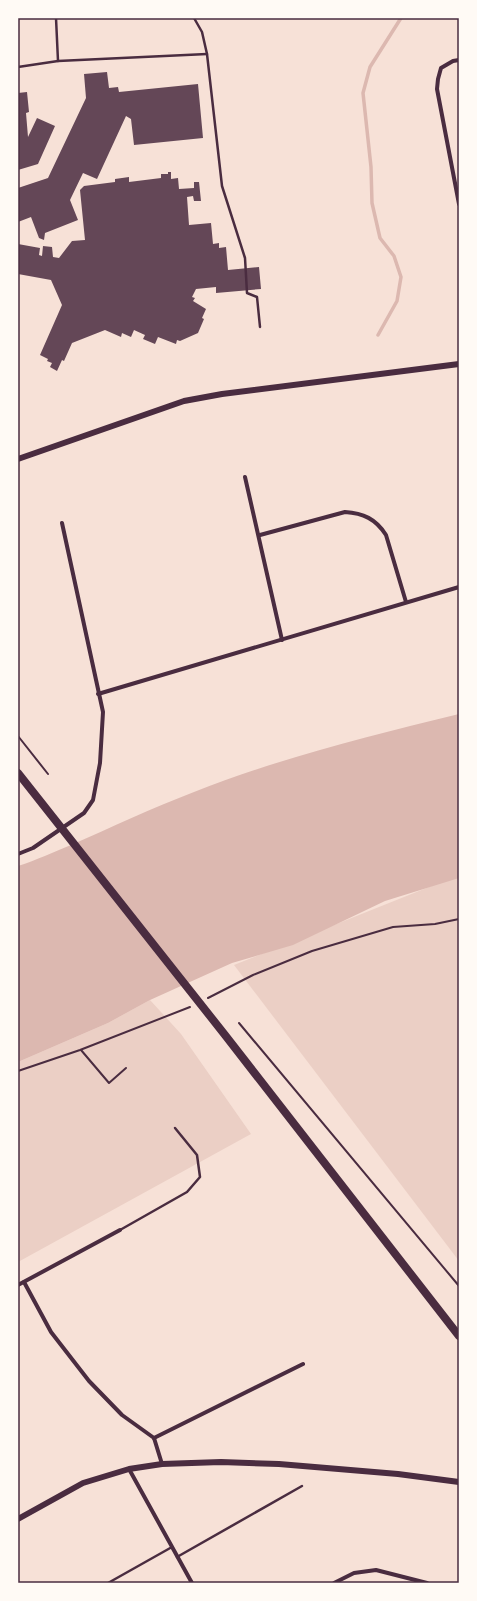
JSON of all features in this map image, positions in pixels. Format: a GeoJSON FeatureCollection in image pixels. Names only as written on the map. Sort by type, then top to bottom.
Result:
{"type":"FeatureCollection","features":[{"type":"Feature","properties":{"kind":"main road"},"geometry":{"type":"LineString","coordinates":[[18,773],[225,1035],[459,1336]]}},
{"type":"Feature","properties":{"kind":"street"},"geometry":{"type":"LineString","coordinates":[[459,60],[453,61],[442,68],[438,79],[437,89],[459,204]]}},
{"type":"Feature","properties":{"kind":"street"},"geometry":{"type":"LineString","coordinates":[[18,459],[184,401],[222,394],[459,364]]}},
{"type":"Feature","properties":{"kind":"street"},"geometry":{"type":"LineString","coordinates":[[246,477],[282,640]]}},
{"type":"Feature","properties":{"kind":"street"},"geometry":{"type":"LineString","coordinates":[[260,535],[345,512],[359,512],[380,526],[386,535],[406,602]]}},
{"type":"Feature","properties":{"kind":"street"},"geometry":{"type":"LineString","coordinates":[[18,854],[33,848],[84,813],[93,800],[98,783],[103,735],[103,712],[62,523]]}},
{"type":"Feature","properties":{"kind":"street"},"geometry":{"type":"LineString","coordinates":[[98,694],[459,587]]}},
{"type":"Feature","properties":{"kind":"street"},"geometry":{"type":"LineString","coordinates":[[18,1285],[120,1230]]}},
{"type":"Feature","properties":{"kind":"street"},"geometry":{"type":"LineString","coordinates":[[24,1282],[51,1332],[89,1382],[122,1415],[154,1438],[162,1464]]}},
{"type":"Feature","properties":{"kind":"street"},"geometry":{"type":"LineString","coordinates":[[154,1438],[303,1364]]}},
{"type":"Feature","properties":{"kind":"street"},"geometry":{"type":"LineString","coordinates":[[18,1519],[83,1483],[129,1469],[162,1464],[221,1462],[279,1464],[398,1474],[459,1482]]}},
{"type":"Feature","properties":{"kind":"street"},"geometry":{"type":"LineString","coordinates":[[129,1469],[192,1583]]}},
{"type":"Feature","properties":{"kind":"street"},"geometry":{"type":"LineString","coordinates":[[334,1583],[354,1573],[376,1570],[427,1583]]}},
{"type":"Feature","properties":{"kind":"lane"},"geometry":{"type":"LineString","coordinates":[[56,18],[58,61]]}},
{"type":"Feature","properties":{"kind":"lane"},"geometry":{"type":"LineString","coordinates":[[194,18],[202,32],[207,54],[222,186],[245,258],[248,293],[258,297],[260,327]]}},
{"type":"Feature","properties":{"kind":"lane"},"geometry":{"type":"LineString","coordinates":[[18,67],[58,61],[207,54]]}},
{"type":"Feature","properties":{"kind":"lane"},"geometry":{"type":"LineString","coordinates":[[120,1230],[187,1192],[200,1177],[197,1155],[175,1128]]}},
{"type":"Feature","properties":{"kind":"lane"},"geometry":{"type":"LineString","coordinates":[[177,1557],[302,1486]]}},
{"type":"Feature","properties":{"kind":"lane"},"geometry":{"type":"LineString","coordinates":[[108,1583],[172,1547]]}},
{"type":"Feature","properties":{"kind":"path"},"geometry":{"type":"LineString","coordinates":[[18,736],[48,774]]}},
{"type":"Feature","properties":{"kind":"path"},"geometry":{"type":"LineString","coordinates":[[205,1000],[254,975],[312,951],[393,927],[435,924],[459,919]]}},
{"type":"Feature","properties":{"kind":"path"},"geometry":{"type":"LineString","coordinates":[[18,1071],[80,1050],[191,1006]]}},
{"type":"Feature","properties":{"kind":"path"},"geometry":{"type":"LineString","coordinates":[[239,1023],[459,1286]]}},
{"type":"Feature","properties":{"kind":"path"},"geometry":{"type":"LineString","coordinates":[[80,1050],[109,1083],[126,1068]]}},
{"type":"Feature","properties":{"kind":"shaded area"},"geometry":{"type":"Polygon","coordinates":[[[459,714],[459,878],[385,901],[293,945],[232,963],[150,1000],[108,1023],[18,1062],[18,866],[71,845],[163,804],[226,780],[325,748],[459,714]]]}},
{"type":"Feature","properties":{"kind":"shaded area"},"geometry":{"type":"Polygon","coordinates":[[[459,875],[459,1261],[234,965],[459,875]]]}},
{"type":"Feature","properties":{"kind":"shaded area"},"geometry":{"type":"Polygon","coordinates":[[[150,1000],[181,1034],[251,1134],[18,1262],[18,1062],[108,1023],[150,1000]]]}},
{"type":"Feature","properties":{"kind":"building"},"geometry":{"type":"Polygon","coordinates":[[[107,72],[109,88],[118,87],[119,92],[198,84],[203,138],[134,145],[131,119],[126,116],[97,179],[83,173],[70,200],[78,220],[45,233],[44,240],[39,238],[31,217],[18,222],[18,188],[48,178],[86,98],[84,74],[107,72]]]}},
{"type":"Feature","properties":{"kind":"building"},"geometry":{"type":"Polygon","coordinates":[[[27,92],[29,112],[26,113],[28,137],[37,118],[55,126],[38,164],[18,170],[18,93],[27,92]]]}},
{"type":"Feature","properties":{"kind":"building"},"geometry":{"type":"Polygon","coordinates":[[[168,172],[171,172],[171,179],[178,178],[179,189],[194,188],[194,182],[199,182],[201,201],[194,201],[193,196],[187,197],[189,225],[211,223],[213,244],[219,243],[219,248],[226,247],[228,270],[259,267],[261,289],[216,293],[216,287],[196,289],[192,297],[195,298],[193,301],[206,309],[202,318],[204,319],[198,333],[180,341],[177,340],[176,344],[158,337],[155,344],[143,339],[145,335],[134,330],[131,337],[122,333],[121,337],[105,330],[72,343],[64,361],[62,360],[57,371],[50,367],[52,363],[40,355],[62,305],[51,280],[18,274],[18,244],[40,248],[39,255],[42,256],[43,246],[52,247],[53,257],[59,258],[72,241],[85,240],[80,190],[84,186],[115,182],[115,179],[129,177],[129,182],[161,178],[161,174],[168,174],[168,172]]]}},
{"type":"Feature","properties":{"kind":"waterway"},"geometry":{"type":"LineString","coordinates":[[378,335],[397,301],[401,277],[394,256],[380,238],[372,203],[371,167],[363,93],[370,67],[401,18]]}}]}
